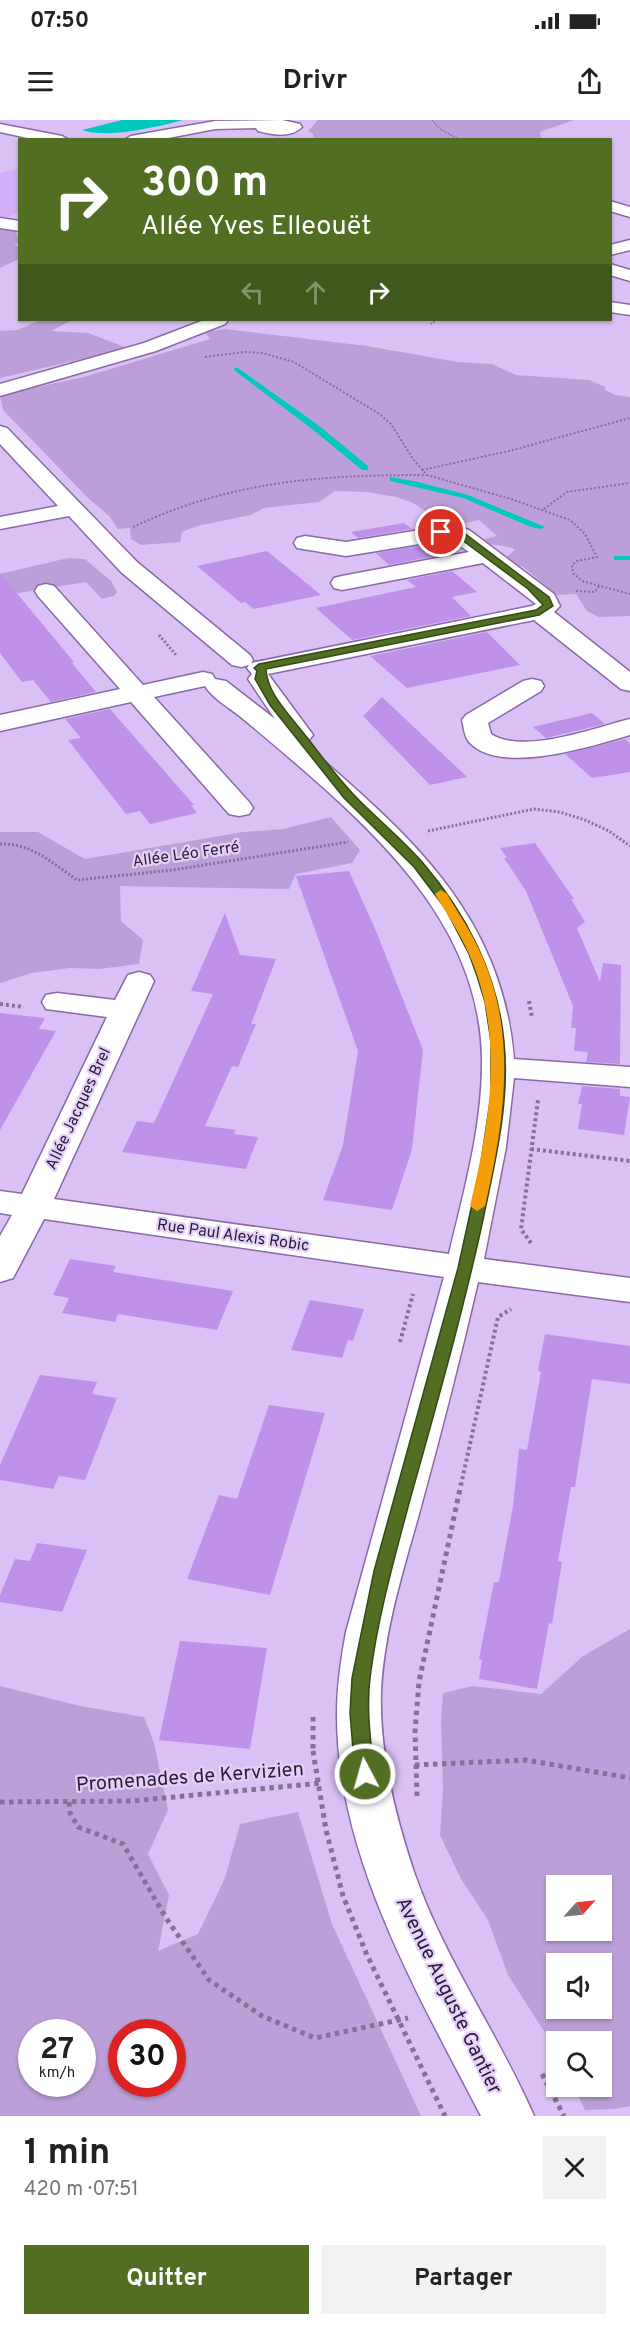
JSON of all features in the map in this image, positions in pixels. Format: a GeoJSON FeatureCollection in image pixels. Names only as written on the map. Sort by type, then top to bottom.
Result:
{"type":"FeatureCollection","features":[{"type":"Feature","properties":{"kind":"street"},"geometry":{"type":"LineString","coordinates":[[174,138],[219,130],[282,129],[309,120]]}},
{"type":"Feature","properties":{"kind":"street"},"geometry":{"type":"LineString","coordinates":[[143,138],[214,126],[282,129]]}},
{"type":"Feature","properties":{"kind":"street"},"geometry":{"type":"LineString","coordinates":[[0,128],[52,138]]}},
{"type":"Feature","properties":{"kind":"street"},"geometry":{"type":"LineString","coordinates":[[0,135],[16,131]]}},
{"type":"Feature","properties":{"kind":"street"},"geometry":{"type":"LineString","coordinates":[[612,207],[630,212]]}},
{"type":"Feature","properties":{"kind":"street"},"geometry":{"type":"LineString","coordinates":[[0,221],[18,224]]}},
{"type":"Feature","properties":{"kind":"street"},"geometry":{"type":"LineString","coordinates":[[612,250],[630,245]]}},
{"type":"Feature","properties":{"kind":"street"},"geometry":{"type":"LineString","coordinates":[[612,270],[630,276]]}},
{"type":"Feature","properties":{"kind":"street"},"geometry":{"type":"LineString","coordinates":[[612,307],[630,310]]}},
{"type":"Feature","properties":{"kind":"street"},"geometry":{"type":"LineString","coordinates":[[612,315],[630,317]]}},
{"type":"Feature","properties":{"kind":"street"},"geometry":{"type":"LineString","coordinates":[[0,390],[111,359],[161,343],[216,321]]}},
{"type":"Feature","properties":{"kind":"street"},"geometry":{"type":"LineString","coordinates":[[0,383],[111,359]]}},
{"type":"Feature","properties":{"kind":"street","name":"Avenue Auguste Gantier"},"geometry":{"type":"LineString","coordinates":[[0,432],[129,567],[253,669],[274,702],[348,795]]}},
{"type":"Feature","properties":{"kind":"street"},"geometry":{"type":"LineString","coordinates":[[0,461],[24,457]]}},
{"type":"Feature","properties":{"kind":"street"},"geometry":{"type":"LineString","coordinates":[[0,523],[74,509]]}},
{"type":"Feature","properties":{"kind":"street"},"geometry":{"type":"LineString","coordinates":[[0,723],[140,694],[204,668],[242,687],[253,669],[539,612],[548,606],[546,599],[461,535],[451,532],[346,549],[305,543]]}},
{"type":"Feature","properties":{"kind":"street"},"geometry":{"type":"LineString","coordinates":[[342,583],[488,555]]}},
{"type":"Feature","properties":{"kind":"street","name":"Avenue Auguste Gantier"},"geometry":{"type":"LineString","coordinates":[[129,567],[204,668],[348,795],[418,865],[437,888],[475,954],[491,1002],[498,1067],[498,1095],[487,1168],[465,1268],[383,1571],[361,1678],[359,1713],[365,1774],[375,1822],[392,1878],[413,1932],[508,2116]]}},
{"type":"Feature","properties":{"kind":"street"},"geometry":{"type":"LineString","coordinates":[[46,591],[239,808]]}},
{"type":"Feature","properties":{"kind":"street"},"geometry":{"type":"LineString","coordinates":[[539,612],[628,680]]}},
{"type":"Feature","properties":{"kind":"street"},"geometry":{"type":"LineString","coordinates":[[532,686],[475,720],[475,732],[479,737],[493,746],[525,751],[630,728]]}},
{"type":"Feature","properties":{"kind":"street","name":"Allée Jacques Brel"},"geometry":{"type":"LineString","coordinates":[[0,1270],[16,1205],[139,981]]}},
{"type":"Feature","properties":{"kind":"street"},"geometry":{"type":"LineString","coordinates":[[57,1002],[125,1010]]}},
{"type":"Feature","properties":{"kind":"street"},"geometry":{"type":"LineString","coordinates":[[498,1067],[630,1077]]}},
{"type":"Feature","properties":{"kind":"street","name":"Rue Paul Alexis Robic"},"geometry":{"type":"LineString","coordinates":[[16,1205],[630,1290]]}},
{"type":"Feature","properties":{"kind":"path"},"geometry":{"type":"LineString","coordinates":[[432,120],[440,129],[456,138]]}},
{"type":"Feature","properties":{"kind":"path"},"geometry":{"type":"LineString","coordinates":[[431,324],[435,321]]}},
{"type":"Feature","properties":{"kind":"path"},"geometry":{"type":"LineString","coordinates":[[203,357],[245,352],[262,353],[294,362],[378,413],[400,436],[427,475]]}},
{"type":"Feature","properties":{"kind":"path"},"geometry":{"type":"LineString","coordinates":[[422,470],[508,451],[630,418]]}},
{"type":"Feature","properties":{"kind":"path"},"geometry":{"type":"LineString","coordinates":[[102,539],[113,537],[171,510],[244,488],[352,476],[427,475],[543,509],[578,524],[597,557],[578,561],[572,565],[573,573],[582,580],[630,594]]}},
{"type":"Feature","properties":{"kind":"path"},"geometry":{"type":"LineString","coordinates":[[543,509],[567,492],[630,483]]}},
{"type":"Feature","properties":{"kind":"path"},"geometry":{"type":"LineString","coordinates":[[432,841],[424,832],[534,809],[589,821],[609,831],[630,846]]}},
{"type":"Feature","properties":{"kind":"path","name":"Allée Léo Ferré"},"geometry":{"type":"LineString","coordinates":[[0,844],[26,845],[58,864],[77,880],[173,870],[358,841],[385,832]]}},
{"type":"Feature","properties":{"kind":"path"},"geometry":{"type":"LineString","coordinates":[[417,1798],[416,1697],[421,1666],[498,1317],[532,1298],[541,1256],[520,1229],[539,1069],[528,997]]}},
{"type":"Feature","properties":{"kind":"path"},"geometry":{"type":"LineString","coordinates":[[531,1149],[630,1161]]}},
{"type":"Feature","properties":{"kind":"path"},"geometry":{"type":"LineString","coordinates":[[398,1351],[421,1262]]}},
{"type":"Feature","properties":{"kind":"path"},"geometry":{"type":"LineString","coordinates":[[313,1715],[313,1751]]}},
{"type":"Feature","properties":{"kind":"path","name":"Promenades de Kervizien"},"geometry":{"type":"LineString","coordinates":[[0,1802],[132,1801],[317,1785],[415,1765],[526,1760],[630,1778]]}},
{"type":"Feature","properties":{"kind":"path"},"geometry":{"type":"LineString","coordinates":[[69,1802],[70,1813],[78,1827],[123,1844],[166,1918],[209,1980],[262,2016],[315,2038],[452,2008]]}},
{"type":"Feature","properties":{"kind":"path"},"geometry":{"type":"LineString","coordinates":[[538,2069],[564,2116]]}},
{"type":"Feature","properties":{"kind":"shaded area"},"geometry":{"type":"Polygon","coordinates":[[[122,120],[183,120],[118,133],[82,130],[122,120]]]}},
{"type":"Feature","properties":{"kind":"shaded area"},"geometry":{"type":"Polygon","coordinates":[[[318,120],[574,120],[540,132],[541,138],[314,138],[313,134],[308,131],[318,120]]]}},
{"type":"Feature","properties":{"kind":"shaded area"},"geometry":{"type":"Polygon","coordinates":[[[18,169],[18,213],[7,217],[0,216],[0,173],[18,169]]]}},
{"type":"Feature","properties":{"kind":"shaded area"},"geometry":{"type":"Polygon","coordinates":[[[0,227],[15,230],[18,243],[14,245],[18,246],[18,259],[0,268],[0,227]]]}},
{"type":"Feature","properties":{"kind":"shaded area"},"geometry":{"type":"Polygon","coordinates":[[[38,321],[70,321],[51,331],[88,333],[125,347],[0,378],[0,331],[18,330],[38,321]]]}},
{"type":"Feature","properties":{"kind":"shaded area"},"geometry":{"type":"Polygon","coordinates":[[[225,329],[367,346],[458,362],[492,364],[516,375],[589,380],[605,387],[605,390],[615,395],[630,397],[630,616],[599,617],[587,611],[576,594],[557,595],[522,566],[515,567],[505,558],[515,550],[481,540],[497,536],[479,520],[462,524],[448,514],[434,516],[411,502],[368,492],[335,491],[319,502],[264,508],[251,515],[197,526],[182,532],[180,542],[141,545],[131,539],[130,528],[118,529],[109,516],[87,497],[3,410],[0,395],[84,377],[210,339],[205,332],[225,329]]]}},
{"type":"Feature","properties":{"kind":"shaded area"},"geometry":{"type":"Polygon","coordinates":[[[68,558],[85,559],[111,581],[117,592],[114,596],[102,599],[86,582],[0,596],[0,574],[68,558]]]}},
{"type":"Feature","properties":{"kind":"shaded area"},"geometry":{"type":"Polygon","coordinates":[[[331,817],[360,850],[352,863],[296,874],[289,889],[120,886],[121,921],[143,940],[139,964],[32,973],[0,983],[0,832],[38,832],[85,859],[243,832],[283,829],[331,817]]]}},
{"type":"Feature","properties":{"kind":"shaded area"},"geometry":{"type":"Polygon","coordinates":[[[630,1629],[630,2106],[615,2109],[585,2110],[579,2097],[612,2097],[612,2031],[546,2031],[546,2034],[508,1975],[488,1920],[461,1879],[440,1835],[443,1789],[441,1720],[443,1693],[473,1686],[541,1694],[583,1656],[630,1629]]]}},
{"type":"Feature","properties":{"kind":"shaded area"},"geometry":{"type":"Polygon","coordinates":[[[0,1686],[80,1706],[144,1717],[154,1743],[168,1810],[148,1854],[169,1895],[158,1951],[198,1934],[225,1878],[240,1824],[298,1812],[332,1924],[421,2116],[0,2116],[0,1686]]]}},
{"type":"Feature","properties":{"kind":"building"},"geometry":{"type":"Polygon","coordinates":[[[404,523],[412,529],[358,538],[351,532],[404,523]]]}},
{"type":"Feature","properties":{"kind":"building"},"geometry":{"type":"Polygon","coordinates":[[[431,544],[444,554],[389,565],[376,553],[431,544]]]}},
{"type":"Feature","properties":{"kind":"building"},"geometry":{"type":"Polygon","coordinates":[[[267,551],[321,595],[254,609],[245,602],[241,603],[197,566],[267,551]]]}},
{"type":"Feature","properties":{"kind":"building"},"geometry":{"type":"Polygon","coordinates":[[[452,571],[477,592],[452,597],[471,616],[352,640],[316,608],[416,587],[407,580],[452,571]]]}},
{"type":"Feature","properties":{"kind":"building"},"geometry":{"type":"Polygon","coordinates":[[[0,573],[96,692],[51,702],[33,680],[22,682],[0,653],[0,573]]]}},
{"type":"Feature","properties":{"kind":"building"},"geometry":{"type":"Polygon","coordinates":[[[487,632],[520,665],[407,688],[370,656],[487,632]]]}},
{"type":"Feature","properties":{"kind":"building"},"geometry":{"type":"Polygon","coordinates":[[[382,697],[467,777],[430,785],[363,716],[382,697]]]}},
{"type":"Feature","properties":{"kind":"building"},"geometry":{"type":"Polygon","coordinates":[[[110,709],[194,805],[191,805],[197,813],[150,824],[140,811],[126,814],[68,740],[81,738],[65,719],[110,709]]]}},
{"type":"Feature","properties":{"kind":"building"},"geometry":{"type":"Polygon","coordinates":[[[592,713],[605,724],[546,738],[533,727],[592,713]]]}},
{"type":"Feature","properties":{"kind":"building"},"geometry":{"type":"Polygon","coordinates":[[[625,739],[630,743],[630,772],[592,778],[565,754],[625,739]]]}},
{"type":"Feature","properties":{"kind":"building"},"geometry":{"type":"Polygon","coordinates":[[[535,843],[574,899],[571,899],[585,922],[577,928],[600,982],[603,963],[621,965],[620,1064],[586,1062],[588,1052],[574,1051],[576,1028],[571,1028],[573,1006],[526,891],[500,848],[535,843]]]}},
{"type":"Feature","properties":{"kind":"building"},"geometry":{"type":"Polygon","coordinates":[[[349,871],[376,931],[423,1050],[412,1149],[392,1210],[323,1200],[343,1145],[358,1051],[296,876],[349,871]]]}},
{"type":"Feature","properties":{"kind":"building"},"geometry":{"type":"Polygon","coordinates":[[[225,913],[240,955],[276,959],[251,1024],[256,1024],[238,1067],[232,1066],[205,1126],[236,1130],[234,1134],[258,1137],[246,1169],[122,1152],[137,1121],[154,1123],[213,994],[191,991],[225,913]]]}},
{"type":"Feature","properties":{"kind":"building"},"geometry":{"type":"Polygon","coordinates":[[[0,1013],[45,1018],[39,1029],[56,1031],[0,1130],[0,1013]]]}},
{"type":"Feature","properties":{"kind":"building"},"geometry":{"type":"Polygon","coordinates":[[[582,1086],[620,1089],[620,1096],[630,1097],[624,1135],[578,1129],[582,1104],[578,1104],[582,1086]]]}},
{"type":"Feature","properties":{"kind":"building"},"geometry":{"type":"Polygon","coordinates":[[[70,1259],[116,1266],[113,1272],[233,1291],[217,1330],[118,1314],[115,1322],[62,1313],[69,1298],[53,1295],[70,1259]]]}},
{"type":"Feature","properties":{"kind":"building"},"geometry":{"type":"Polygon","coordinates":[[[310,1300],[364,1309],[353,1341],[348,1340],[342,1358],[291,1350],[310,1300]]]}},
{"type":"Feature","properties":{"kind":"building"},"geometry":{"type":"Polygon","coordinates":[[[545,1334],[630,1346],[630,1384],[592,1379],[575,1487],[571,1487],[558,1561],[562,1562],[552,1624],[549,1623],[537,1689],[479,1679],[482,1660],[479,1659],[494,1582],[499,1582],[513,1506],[519,1449],[527,1450],[541,1372],[538,1371],[545,1334]]]}},
{"type":"Feature","properties":{"kind":"building"},"geometry":{"type":"Polygon","coordinates":[[[40,1375],[97,1382],[92,1394],[117,1398],[85,1480],[59,1476],[53,1489],[0,1480],[0,1465],[40,1375]]]}},
{"type":"Feature","properties":{"kind":"building"},"geometry":{"type":"Polygon","coordinates":[[[269,1405],[325,1413],[270,1595],[187,1579],[219,1495],[237,1499],[269,1405]]]}},
{"type":"Feature","properties":{"kind":"building"},"geometry":{"type":"Polygon","coordinates":[[[37,1543],[87,1550],[62,1612],[0,1602],[0,1595],[15,1559],[30,1561],[37,1543]]]}},
{"type":"Feature","properties":{"kind":"building"},"geometry":{"type":"Polygon","coordinates":[[[180,1641],[267,1648],[250,1749],[159,1740],[180,1641]]]}},
{"type":"Feature","properties":{"kind":"waterway"},"geometry":{"type":"LineString","coordinates":[[236,369],[315,427],[365,468]]}},
{"type":"Feature","properties":{"kind":"waterway"},"geometry":{"type":"LineString","coordinates":[[393,479],[466,497],[541,527]]}},
{"type":"Feature","properties":{"kind":"waterway"},"geometry":{"type":"LineString","coordinates":[[617,558],[630,558]]}},
{"type":"Feature","properties":{"kind":"slow traffic"},"geometry":{"type":"LineString","coordinates":[[441,894],[464,931],[484,976],[498,1042],[498,1095],[487,1168],[477,1206]]}},
{"type":"Feature","properties":{"kind":"route"},"geometry":{"type":"LineString","coordinates":[[365,1774],[359,1713],[361,1678],[370,1627],[465,1268],[487,1168],[498,1095],[498,1042],[484,976],[464,931],[450,908],[418,865],[348,795],[274,702],[260,679],[262,671],[259,668],[539,612],[548,606],[546,599],[461,535],[441,532]]}}]}
